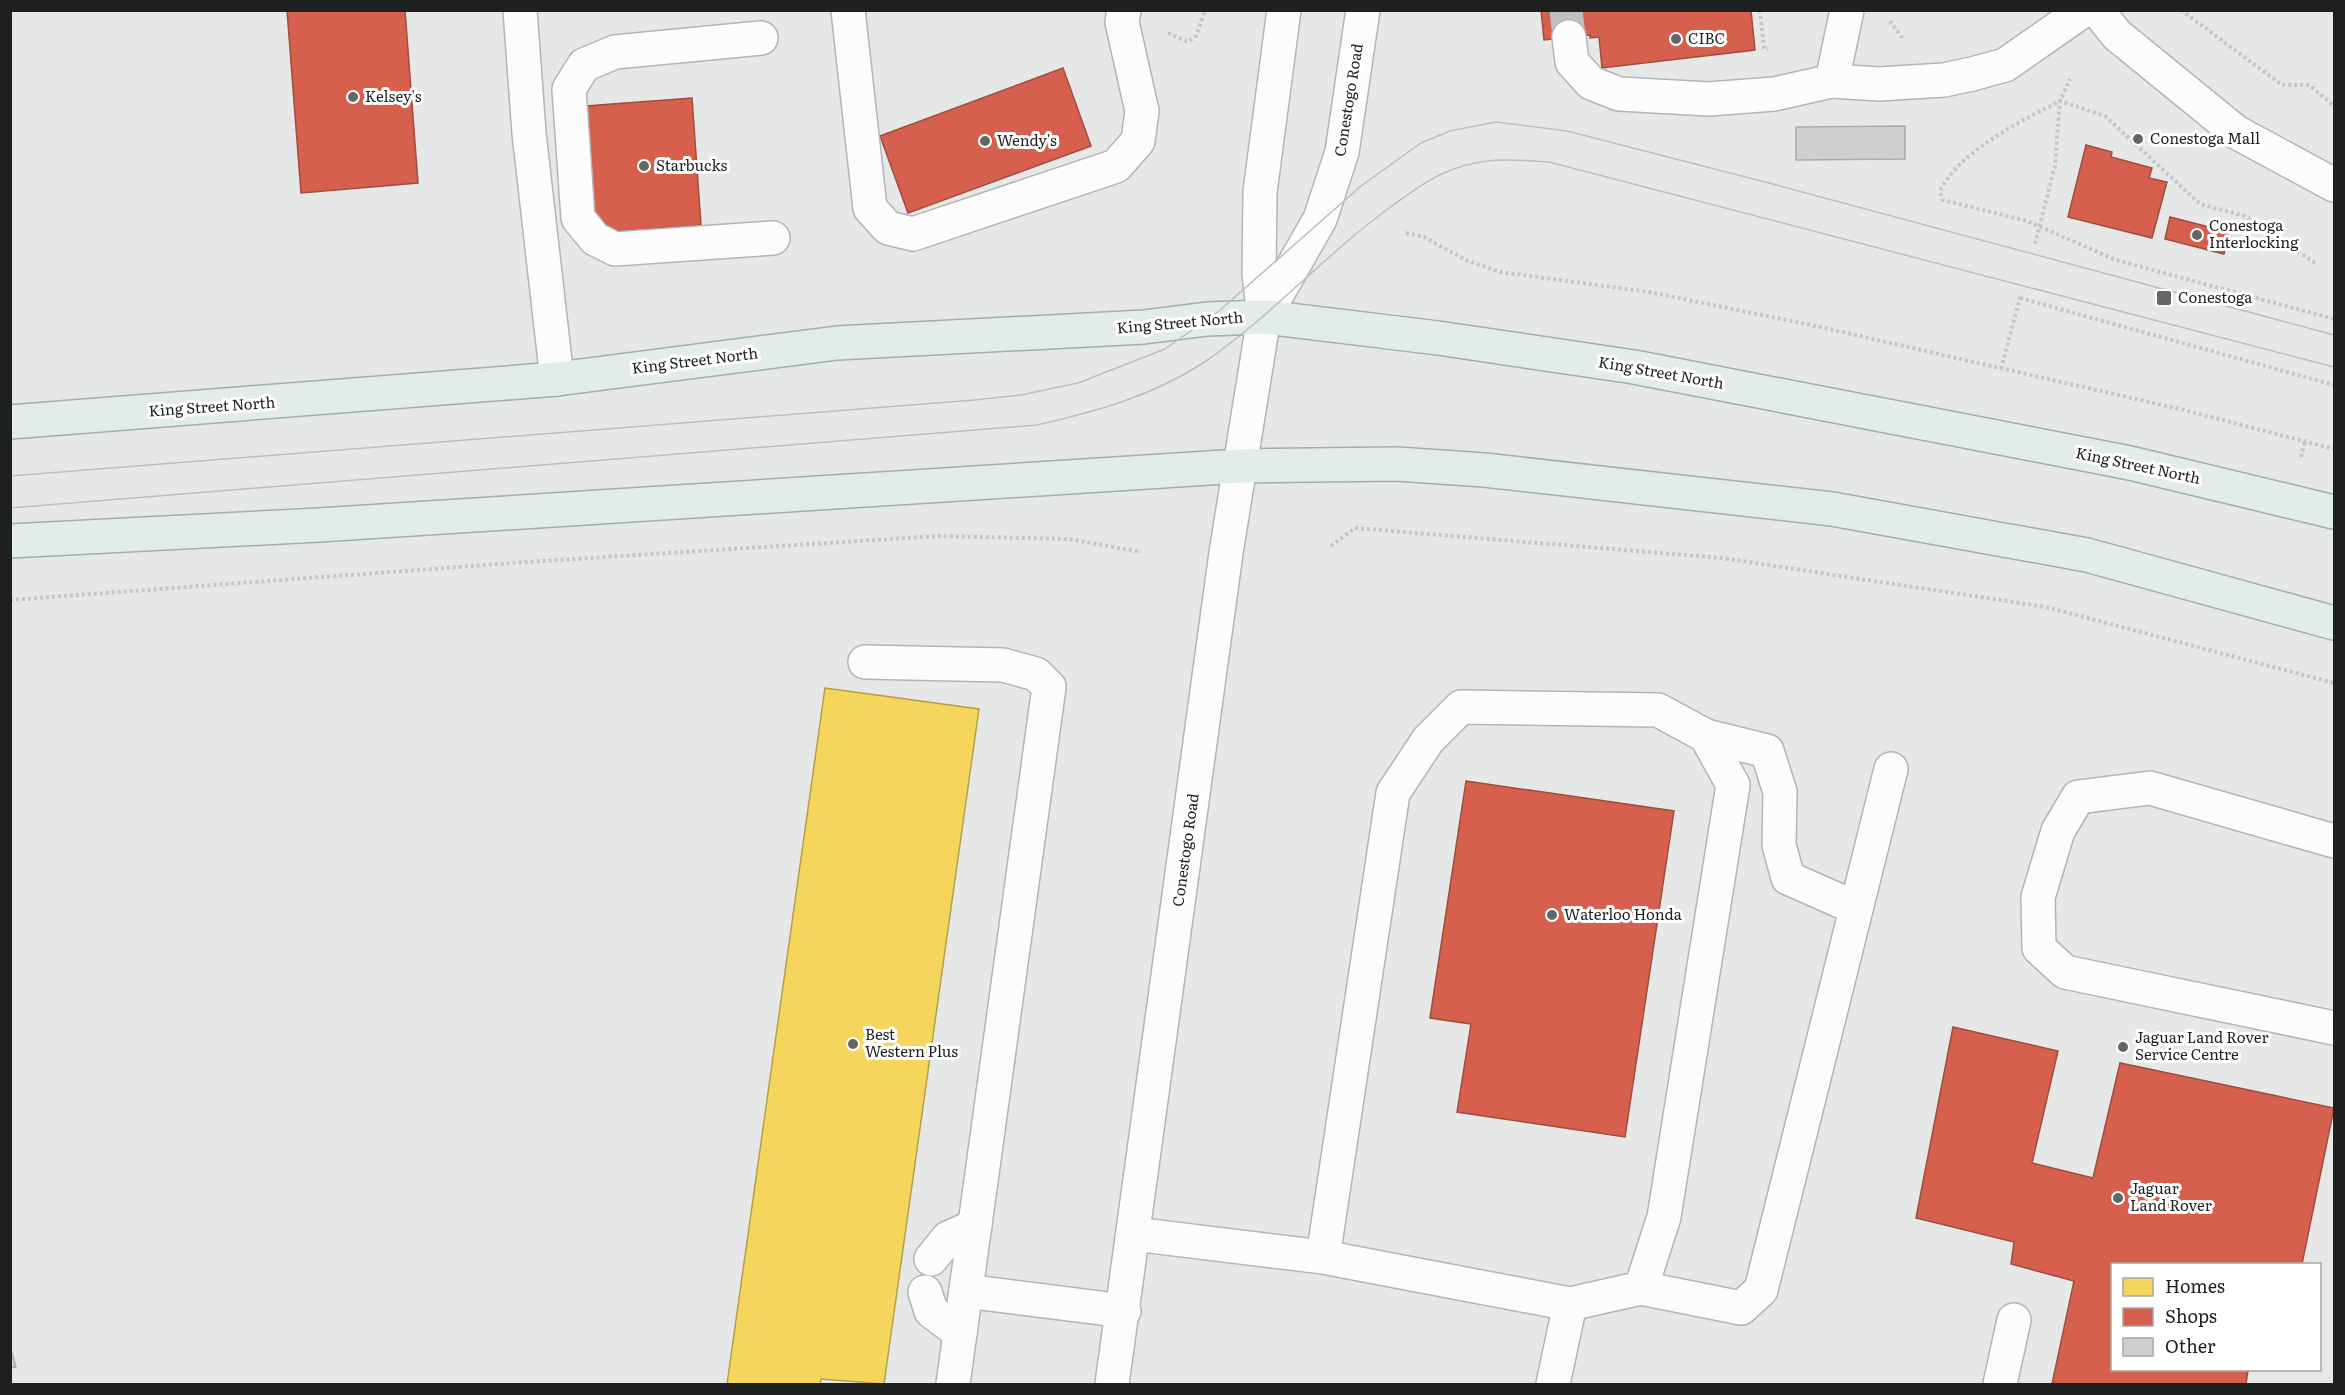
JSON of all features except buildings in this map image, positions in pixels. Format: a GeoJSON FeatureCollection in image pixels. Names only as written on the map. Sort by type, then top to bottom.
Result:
{"type":"FeatureCollection","features":[{"type":"Feature","properties":{"kind":"main road","name":"King Street North"},"geometry":{"type":"LineString","coordinates":[[10,422],[557,379],[837,343],[1144,327],[1207,319],[1264,317],[1438,338],[1634,367],[2130,462],[2334,512]]}},
{"type":"Feature","properties":{"kind":"main road"},"geometry":{"type":"LineString","coordinates":[[10,541],[319,525],[1240,466],[1397,464],[1484,470],[1832,509],[2087,555],[2334,623]]}},
{"type":"Feature","properties":{"kind":"street"},"geometry":{"type":"LineString","coordinates":[[520,10],[529,133],[557,379]]}},
{"type":"Feature","properties":{"kind":"street"},"geometry":{"type":"LineString","coordinates":[[848,10],[870,208],[888,228],[913,234],[1116,166],[1138,141],[1142,111],[1122,22],[1124,10]]}},
{"type":"Feature","properties":{"kind":"street","name":"Conestogo Road"},"geometry":{"type":"LineString","coordinates":[[1112,1384],[1124,1311],[1240,466],[1264,317],[1260,274],[1260,192],[1284,10]]}},
{"type":"Feature","properties":{"kind":"street","name":"Conestogo Road"},"geometry":{"type":"LineString","coordinates":[[1264,317],[1320,219],[1342,152],[1363,10]]}},
{"type":"Feature","properties":{"kind":"street"},"geometry":{"type":"LineString","coordinates":[[1832,81],[1847,10]]}},
{"type":"Feature","properties":{"kind":"street"},"geometry":{"type":"LineString","coordinates":[[1569,37],[1572,62],[1591,83],[1619,94],[1708,99],[1774,94],[1832,81],[1879,84],[1944,80],[2005,65],[2084,10]]}},
{"type":"Feature","properties":{"kind":"street"},"geometry":{"type":"LineString","coordinates":[[2097,10],[2117,35],[2236,132],[2334,185]]}},
{"type":"Feature","properties":{"kind":"street"},"geometry":{"type":"LineString","coordinates":[[760,38],[615,52],[584,65],[569,89],[578,218],[595,239],[615,249],[773,238]]}},
{"type":"Feature","properties":{"kind":"street"},"geometry":{"type":"LineString","coordinates":[[865,662],[1003,665],[1036,674],[1049,687],[953,1384]]}},
{"type":"Feature","properties":{"kind":"street"},"geometry":{"type":"LineString","coordinates":[[1323,1257],[1393,793],[1428,740],[1461,707],[1658,710],[1706,736],[1767,751],[1780,792],[1779,845],[1788,878],[1856,909]]}},
{"type":"Feature","properties":{"kind":"street"},"geometry":{"type":"LineString","coordinates":[[1641,1288],[1665,1217],[1733,785],[1706,736]]}},
{"type":"Feature","properties":{"kind":"street"},"geometry":{"type":"LineString","coordinates":[[1134,1234],[1323,1257],[1570,1304],[1641,1288],[1741,1308],[1761,1290],[1891,769]]}},
{"type":"Feature","properties":{"kind":"street"},"geometry":{"type":"LineString","coordinates":[[2334,841],[2150,788],[2078,797],[2058,831],[2038,897],[2039,948],[2065,972],[2334,1028]]}},
{"type":"Feature","properties":{"kind":"street"},"geometry":{"type":"LineString","coordinates":[[931,1258],[948,1238],[975,1226]]}},
{"type":"Feature","properties":{"kind":"street"},"geometry":{"type":"LineString","coordinates":[[966,1291],[1124,1311]]}},
{"type":"Feature","properties":{"kind":"street"},"geometry":{"type":"LineString","coordinates":[[925,1292],[932,1311],[960,1333]]}},
{"type":"Feature","properties":{"kind":"street"},"geometry":{"type":"LineString","coordinates":[[1553,1384],[1570,1304]]}},
{"type":"Feature","properties":{"kind":"street"},"geometry":{"type":"LineString","coordinates":[[2000,1384],[2014,1320]]}},
{"type":"Feature","properties":{"kind":"path"},"geometry":{"type":"LineString","coordinates":[[1158,35],[1168,32],[1188,42],[1196,36],[1205,10]]}},
{"type":"Feature","properties":{"kind":"path"},"geometry":{"type":"LineString","coordinates":[[1760,10],[1764,49],[1774,48]]}},
{"type":"Feature","properties":{"kind":"path"},"geometry":{"type":"LineString","coordinates":[[2181,10],[2282,86],[2309,86],[2334,106]]}},
{"type":"Feature","properties":{"kind":"path"},"geometry":{"type":"LineString","coordinates":[[1886,34],[1896,33]]}},
{"type":"Feature","properties":{"kind":"path"},"geometry":{"type":"LineString","coordinates":[[2035,244],[2055,166],[2060,101],[2070,79]]}},
{"type":"Feature","properties":{"kind":"path"},"geometry":{"type":"LineString","coordinates":[[2315,263],[2245,216],[2200,204],[2105,116],[2060,101],[1997,134],[1944,181],[1940,192],[1943,200],[2039,226],[2116,260],[2334,319]]}},
{"type":"Feature","properties":{"kind":"path"},"geometry":{"type":"LineString","coordinates":[[1406,232],[1424,237],[1466,260],[1500,272],[1649,292],[1816,326],[2184,410],[2334,448]]}},
{"type":"Feature","properties":{"kind":"path"},"geometry":{"type":"LineString","coordinates":[[2001,369],[2020,296],[2334,385]]}},
{"type":"Feature","properties":{"kind":"path"},"geometry":{"type":"LineString","coordinates":[[2301,457],[2306,441]]}},
{"type":"Feature","properties":{"kind":"path"},"geometry":{"type":"LineString","coordinates":[[1331,546],[1355,528],[1722,558],[2046,607],[2334,683]]}},
{"type":"Feature","properties":{"kind":"path"},"geometry":{"type":"LineString","coordinates":[[10,600],[514,563],[938,536],[1069,539],[1141,552]]}},
{"type":"Feature","properties":{"kind":"tunnel"},"geometry":{"type":"LineString","coordinates":[[1566,10],[1569,37]]}},
{"type":"Feature","properties":{"kind":"tram line"},"geometry":{"type":"LineString","coordinates":[[10,476],[974,400],[1021,395],[1078,383],[1165,349],[1219,311],[1361,186],[1421,143],[1450,131],[1496,122],[1567,131],[2334,335]]}},
{"type":"Feature","properties":{"kind":"tram line"},"geometry":{"type":"LineString","coordinates":[[10,508],[1037,425],[1144,394],[1184,375],[1252,326],[1344,244],[1409,194],[1453,169],[1495,160],[1549,162],[2334,367]]}},
{"type":"Feature","properties":{"kind":"place","name":"CIBC"},"geometry":{"type":"Point","coordinates":[1676,39]}},
{"type":"Feature","properties":{"kind":"place","name":"Kelsey's"},"geometry":{"type":"Point","coordinates":[353,97]}},
{"type":"Feature","properties":{"kind":"place","name":"Conestoga Mall"},"geometry":{"type":"Point","coordinates":[2138,139]}},
{"type":"Feature","properties":{"kind":"place","name":"Wendy's"},"geometry":{"type":"Point","coordinates":[985,141]}},
{"type":"Feature","properties":{"kind":"place","name":"Starbucks"},"geometry":{"type":"Point","coordinates":[644,166]}},
{"type":"Feature","properties":{"kind":"place","name":"Conestoga Interlocking"},"geometry":{"type":"Point","coordinates":[2197,235]}},
{"type":"Feature","properties":{"kind":"place","name":"Conestoga"},"geometry":{"type":"Point","coordinates":[2164,298]}},
{"type":"Feature","properties":{"kind":"place","name":"Waterloo Honda"},"geometry":{"type":"Point","coordinates":[1552,915]}},
{"type":"Feature","properties":{"kind":"place","name":"Best Western Plus"},"geometry":{"type":"Point","coordinates":[853,1044]}},
{"type":"Feature","properties":{"kind":"place","name":"Jaguar Land Rover Service Centre"},"geometry":{"type":"Point","coordinates":[2123,1047]}},
{"type":"Feature","properties":{"kind":"place","name":"Jaguar Land Rover"},"geometry":{"type":"Point","coordinates":[2118,1198]}}]}
